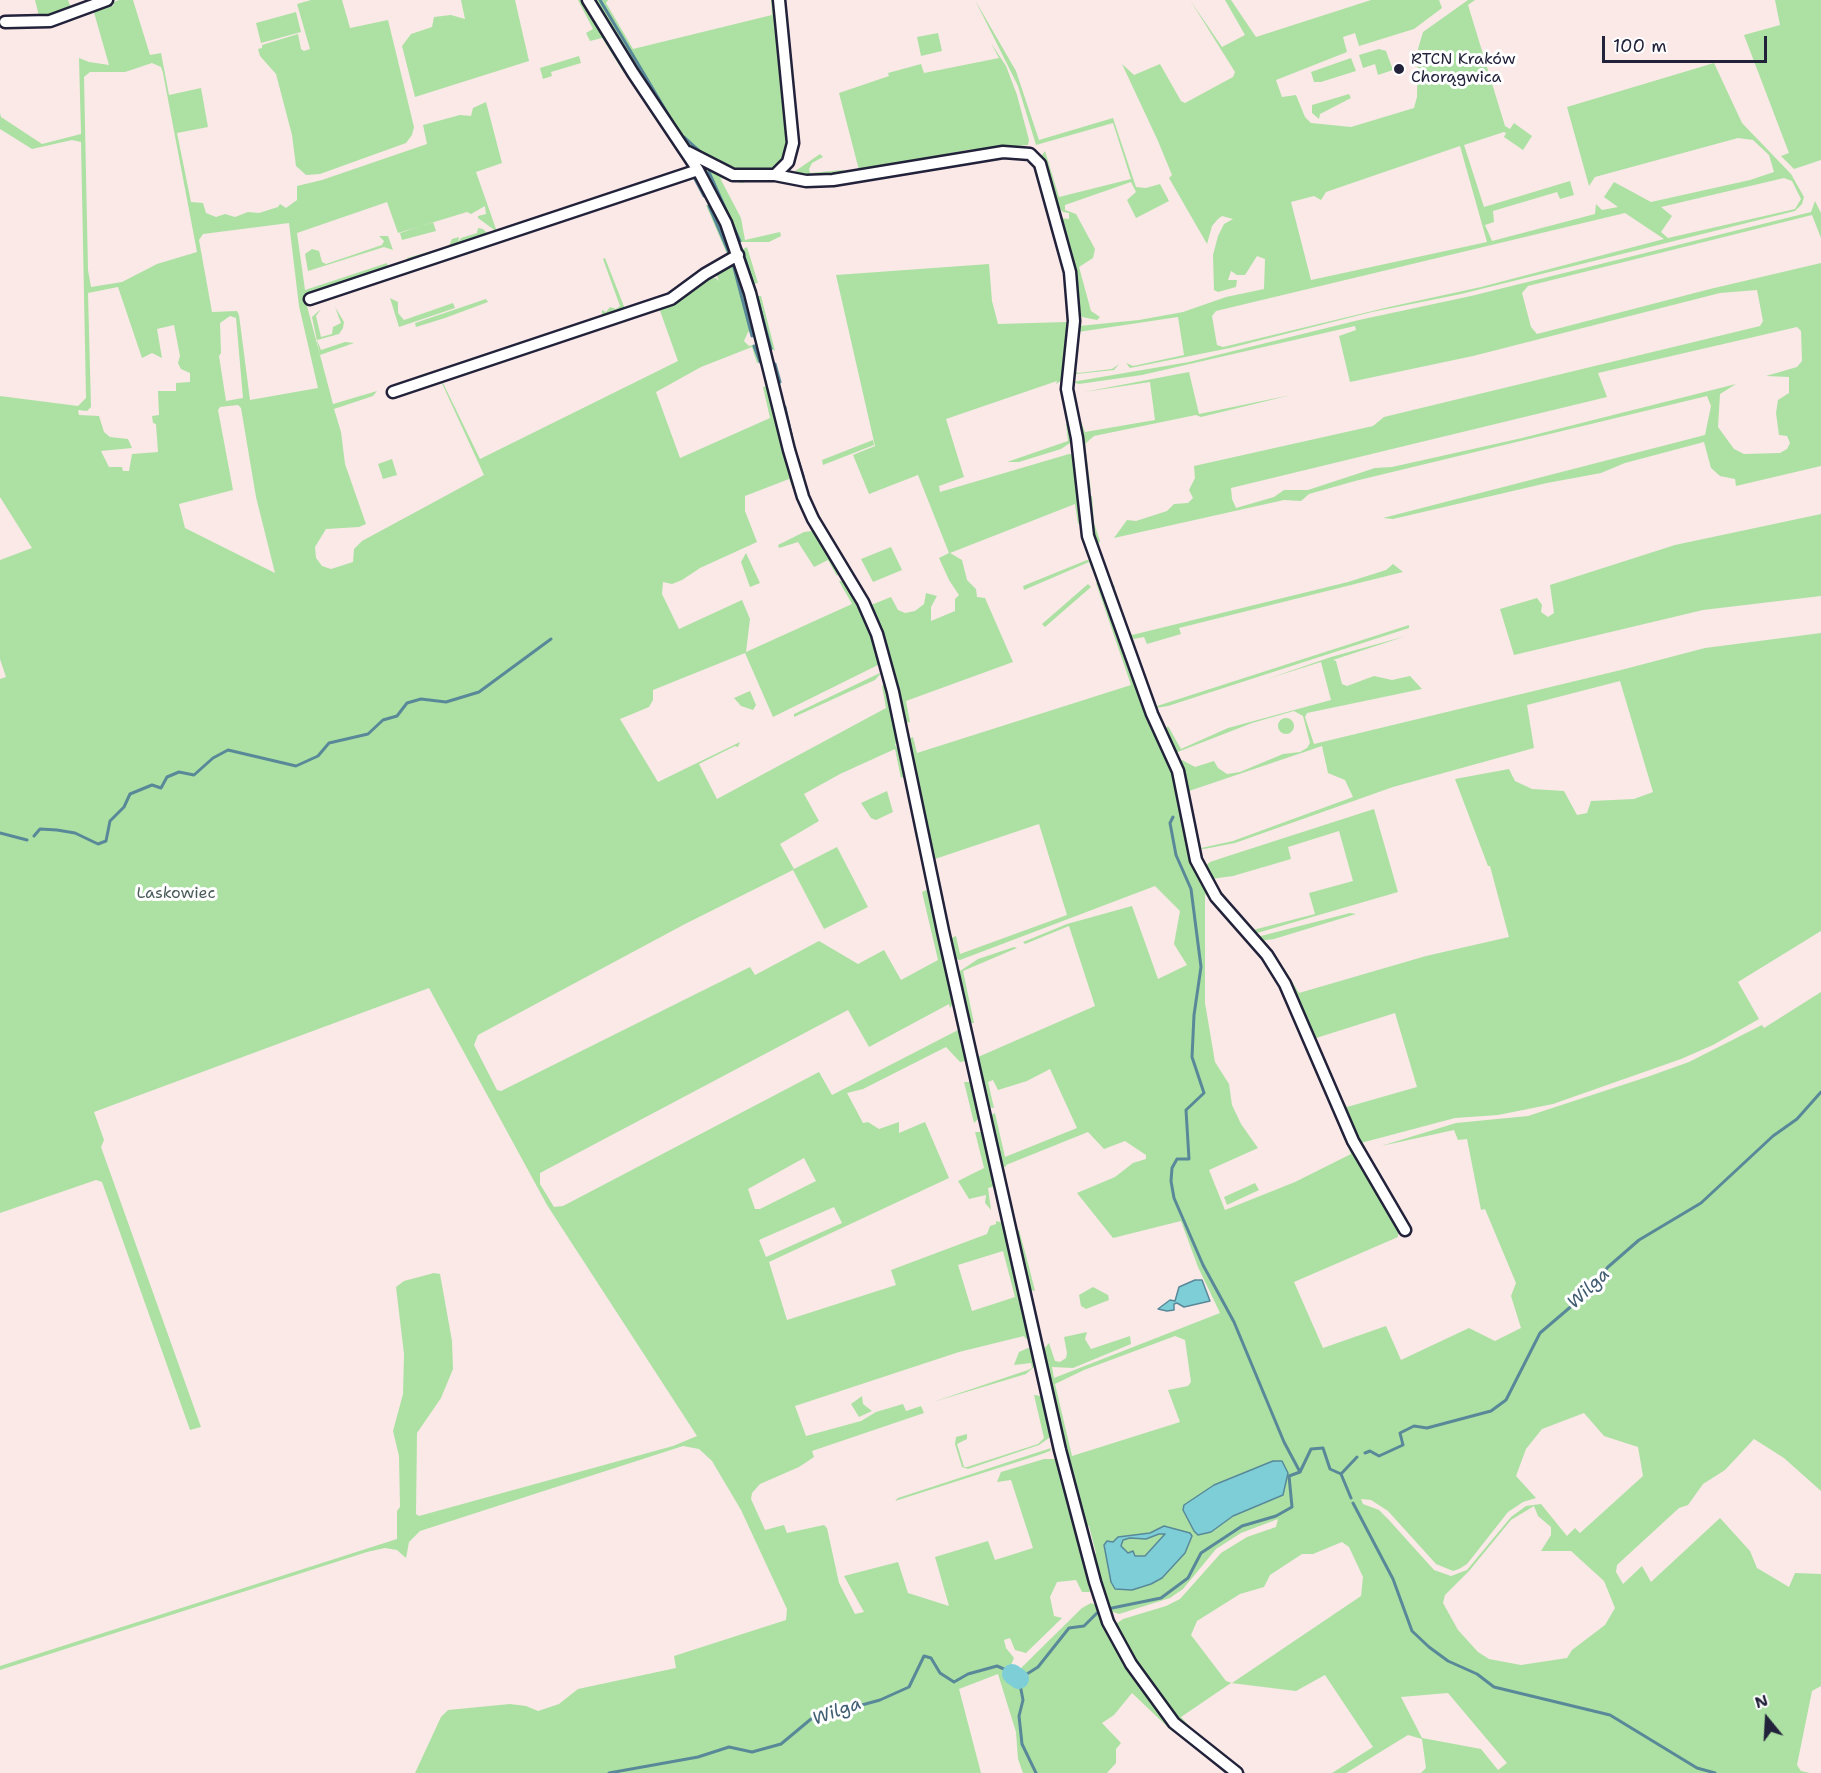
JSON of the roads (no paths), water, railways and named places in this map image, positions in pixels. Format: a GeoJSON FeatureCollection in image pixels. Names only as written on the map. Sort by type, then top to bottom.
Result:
{"type":"FeatureCollection","features":[{"type":"Feature","properties":{"kind":"street"},"geometry":{"type":"LineString","coordinates":[[5,22],[50,21],[107,0]]}},
{"type":"Feature","properties":{"kind":"street"},"geometry":{"type":"LineString","coordinates":[[588,0],[633,74],[698,170],[726,223],[738,255],[803,497],[813,519],[868,612],[887,664],[939,915],[1060,1450],[1108,1622],[1131,1664],[1157,1704],[1190,1738],[1237,1773]]}},
{"type":"Feature","properties":{"kind":"street"},"geometry":{"type":"LineString","coordinates":[[775,174],[788,162],[793,143],[779,0]]}},
{"type":"Feature","properties":{"kind":"street"},"geometry":{"type":"LineString","coordinates":[[684,150],[732,175],[775,174],[806,181],[833,180],[1014,151],[1030,154],[1040,164],[1070,272],[1074,321],[1067,389],[1077,438],[1088,536],[1152,714],[1178,771],[1196,860],[1216,897],[1267,955],[1285,984],[1353,1141],[1405,1230]]}},
{"type":"Feature","properties":{"kind":"street"},"geometry":{"type":"LineString","coordinates":[[310,299],[698,170]]}},
{"type":"Feature","properties":{"kind":"street"},"geometry":{"type":"LineString","coordinates":[[393,392],[671,299],[738,255]]}},
{"type":"Feature","properties":{"kind":"water"},"geometry":{"type":"Polygon","coordinates":[[[1195,1280],[1202,1280],[1210,1301],[1184,1307],[1177,1303],[1174,1304],[1174,1310],[1158,1309],[1170,1300],[1175,1301],[1179,1287],[1195,1280]]]}},
{"type":"Feature","properties":{"kind":"water"},"geometry":{"type":"Polygon","coordinates":[[[1273,1461],[1282,1461],[1288,1473],[1283,1495],[1233,1516],[1211,1532],[1198,1535],[1194,1531],[1183,1510],[1184,1505],[1214,1485],[1273,1461]]]}},
{"type":"Feature","properties":{"kind":"water"},"geometry":{"type":"Polygon","coordinates":[[[1164,1526],[1190,1533],[1192,1536],[1185,1553],[1162,1578],[1132,1590],[1115,1589],[1111,1582],[1104,1545],[1107,1541],[1113,1542],[1118,1537],[1150,1533],[1164,1526]],[[1165,1534],[1146,1539],[1130,1538],[1123,1540],[1121,1546],[1128,1553],[1133,1551],[1135,1556],[1145,1556],[1165,1534]]]}},
{"type":"Feature","properties":{"kind":"waterway"},"geometry":{"type":"LineString","coordinates":[[600,0],[672,121]]}},
{"type":"Feature","properties":{"kind":"waterway"},"geometry":{"type":"LineString","coordinates":[[684,137],[704,155]]}},
{"type":"Feature","properties":{"kind":"waterway"},"geometry":{"type":"LineString","coordinates":[[709,172],[740,241]]}},
{"type":"Feature","properties":{"kind":"waterway"},"geometry":{"type":"LineString","coordinates":[[695,179],[704,196]]}},
{"type":"Feature","properties":{"kind":"waterway"},"geometry":{"type":"LineString","coordinates":[[709,206],[729,253]]}},
{"type":"Feature","properties":{"kind":"waterway"},"geometry":{"type":"LineString","coordinates":[[742,250],[753,284]]}},
{"type":"Feature","properties":{"kind":"waterway"},"geometry":{"type":"LineString","coordinates":[[733,264],[752,336]]}},
{"type":"Feature","properties":{"kind":"waterway"},"geometry":{"type":"LineString","coordinates":[[757,297],[771,349]]}},
{"type":"Feature","properties":{"kind":"waterway"},"geometry":{"type":"LineString","coordinates":[[754,346],[760,362]]}},
{"type":"Feature","properties":{"kind":"waterway"},"geometry":{"type":"LineString","coordinates":[[775,364],[780,382]]}},
{"type":"Feature","properties":{"kind":"waterway"},"geometry":{"type":"LineString","coordinates":[[785,407],[791,434]]}},
{"type":"Feature","properties":{"kind":"waterway"},"geometry":{"type":"LineString","coordinates":[[797,457],[803,476]]}},
{"type":"Feature","properties":{"kind":"waterway"},"geometry":{"type":"LineString","coordinates":[[34,836],[40,829],[57,830],[75,833],[98,844],[106,841],[110,821],[124,807],[130,794],[152,785],[161,788],[167,777],[179,772],[194,775],[213,758],[228,750],[296,766],[318,756],[329,743],[368,734],[383,720],[397,716],[407,703],[421,699],[446,702],[479,692],[551,639]]}},
{"type":"Feature","properties":{"kind":"waterway"},"geometry":{"type":"LineString","coordinates":[[1173,817],[1170,823],[1176,855],[1191,889],[1201,967],[1194,1015],[1192,1057],[1204,1093],[1186,1110],[1189,1159],[1177,1159],[1172,1168],[1171,1181],[1174,1198],[1203,1265],[1234,1322],[1284,1442],[1300,1472]]}},
{"type":"Feature","properties":{"kind":"waterway"},"geometry":{"type":"LineString","coordinates":[[0,833],[27,840]]}},
{"type":"Feature","properties":{"kind":"waterway","name":"Wilga"},"geometry":{"type":"LineString","coordinates":[[1365,1453],[1370,1451],[1379,1456],[1403,1445],[1400,1433],[1414,1426],[1427,1428],[1491,1411],[1506,1400],[1540,1333],[1588,1292],[1608,1267],[1639,1240],[1701,1203],[1773,1136],[1797,1119],[1821,1092]]}},
{"type":"Feature","properties":{"kind":"waterway","name":"Wilga"},"geometry":{"type":"LineString","coordinates":[[1112,1608],[1161,1598],[1188,1578],[1201,1553],[1242,1526],[1276,1516],[1292,1507],[1289,1476],[1300,1472],[1311,1449],[1323,1448],[1330,1469],[1341,1474]]}},
{"type":"Feature","properties":{"kind":"waterway","name":"Wilga"},"geometry":{"type":"LineString","coordinates":[[1341,1474],[1357,1457]]}},
{"type":"Feature","properties":{"kind":"waterway"},"geometry":{"type":"LineString","coordinates":[[1341,1474],[1351,1498]]}},
{"type":"Feature","properties":{"kind":"waterway"},"geometry":{"type":"LineString","coordinates":[[1353,1503],[1393,1579],[1412,1631],[1429,1647],[1448,1661],[1477,1674],[1494,1687],[1610,1715],[1697,1768],[1715,1773]]}},
{"type":"Feature","properties":{"kind":"waterway","name":"Wilga"},"geometry":{"type":"LineString","coordinates":[[1036,1773],[1022,1744],[1019,1716],[1023,1700],[1019,1679],[1038,1667],[1069,1628],[1084,1626],[1097,1613]]}},
{"type":"Feature","properties":{"kind":"waterway","name":"Wilga"},"geometry":{"type":"LineString","coordinates":[[609,1773],[698,1757],[729,1747],[752,1752],[781,1744],[811,1719],[880,1700],[909,1687],[924,1656],[931,1658],[940,1673],[954,1682],[968,1674],[997,1666],[1004,1669]]}},
{"type":"Feature","properties":{"kind":"waterway","name":"Wilga"},"geometry":{"type":"LineString","coordinates":[[1012,1674],[1019,1679]]}},
{"type":"Feature","properties":{"kind":"place","name":"RTCN Kraków Chorągwica"},"geometry":{"type":"Point","coordinates":[1399,69]}},
{"type":"Feature","properties":{"kind":"park label","name":"Laskowiec"},"geometry":{"type":"Point","coordinates":[176,894]}}]}
